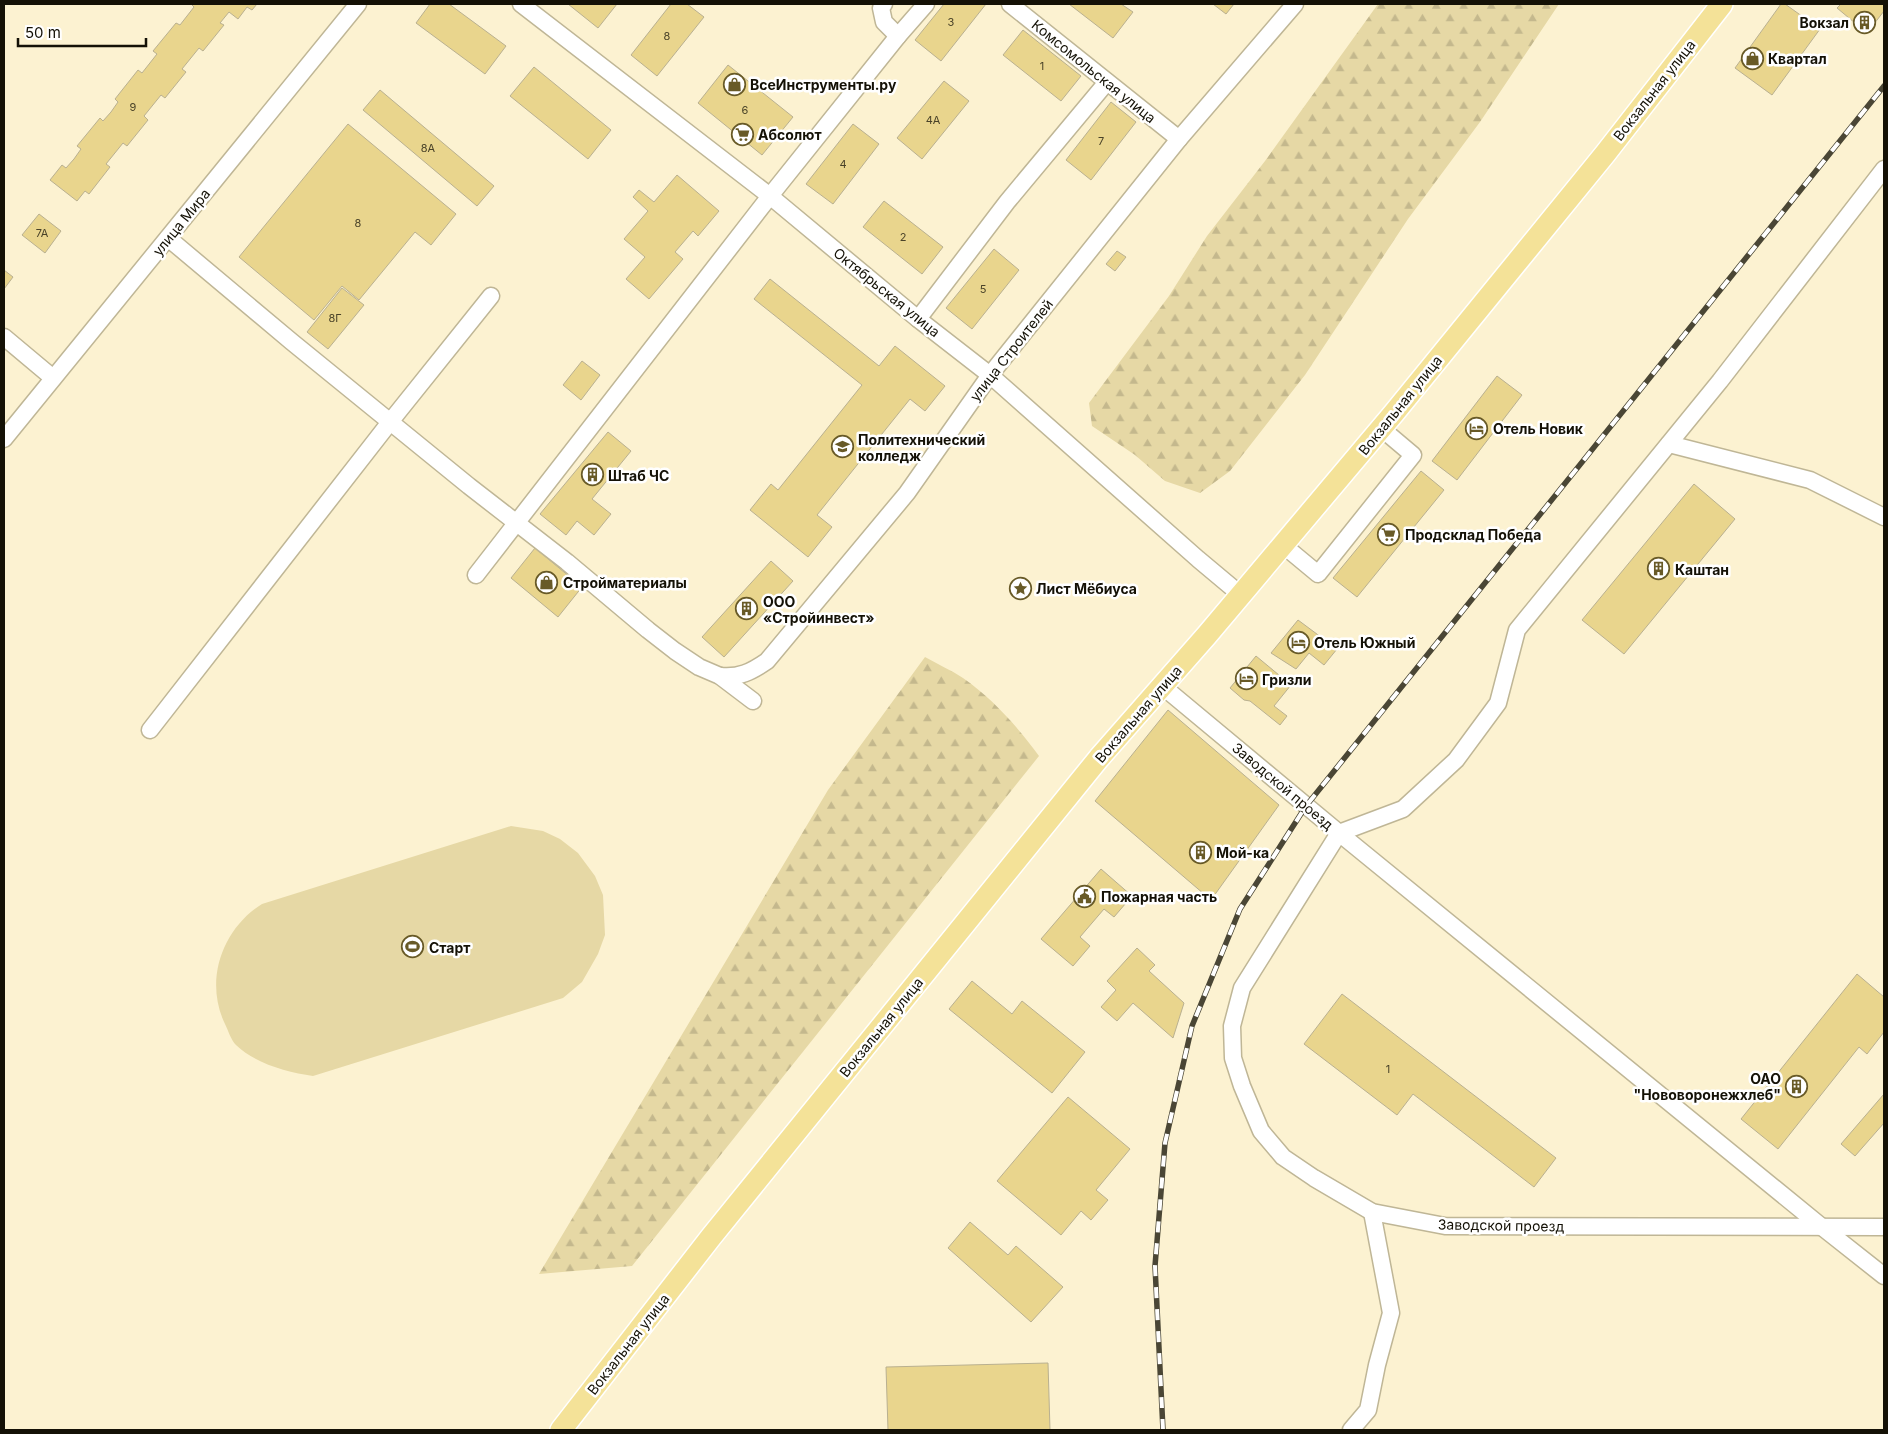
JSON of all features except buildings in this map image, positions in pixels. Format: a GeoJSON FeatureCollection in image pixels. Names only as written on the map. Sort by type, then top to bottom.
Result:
{"type":"FeatureCollection","features":[{"type":"Feature","properties":{"kind":"main road","name":"Вокзальная улица"},"geometry":{"type":"LineString","coordinates":[[561,1430],[711,1237],[1099,758],[1241,596],[1381,428],[1605,154],[1722,4]]}},
{"type":"Feature","properties":{"kind":"street","name":"улица Мира"},"geometry":{"type":"LineString","coordinates":[[4,439],[358,4]]}},
{"type":"Feature","properties":{"kind":"street","name":"Октябрьская улица"},"geometry":{"type":"LineString","coordinates":[[522,4],[770,196],[918,319],[990,374],[1198,560],[1241,596]]}},
{"type":"Feature","properties":{"kind":"street"},"geometry":{"type":"LineString","coordinates":[[884,4],[881,8],[884,22],[898,36]]}},
{"type":"Feature","properties":{"kind":"street"},"geometry":{"type":"LineString","coordinates":[[476,575],[770,196],[898,36],[926,4]]}},
{"type":"Feature","properties":{"kind":"street","name":"Комсомольская улица"},"geometry":{"type":"LineString","coordinates":[[1010,4],[1179,139]]}},
{"type":"Feature","properties":{"kind":"street","name":"улица Строителей"},"geometry":{"type":"LineString","coordinates":[[720,676],[742,675],[751,672],[766,661],[907,493],[990,374],[1179,139],[1295,4]]}},
{"type":"Feature","properties":{"kind":"street"},"geometry":{"type":"LineString","coordinates":[[918,319],[1007,202],[1107,82]]}},
{"type":"Feature","properties":{"kind":"street"},"geometry":{"type":"LineString","coordinates":[[1339,833],[1403,809],[1456,760],[1498,704],[1517,630],[1720,381],[1884,169]]}},
{"type":"Feature","properties":{"kind":"street"},"geometry":{"type":"LineString","coordinates":[[168,238],[390,422],[675,651],[699,667],[720,676],[746,697],[766,661]]}},
{"type":"Feature","properties":{"kind":"street"},"geometry":{"type":"LineString","coordinates":[[150,730],[390,422],[491,296]]}},
{"type":"Feature","properties":{"kind":"street"},"geometry":{"type":"LineString","coordinates":[[4,338],[53,378]]}},
{"type":"Feature","properties":{"kind":"street"},"geometry":{"type":"LineString","coordinates":[[1283,546],[1318,574],[1412,455],[1381,428]]}},
{"type":"Feature","properties":{"kind":"street"},"geometry":{"type":"LineString","coordinates":[[1669,444],[1810,480],[1884,517]]}},
{"type":"Feature","properties":{"kind":"street","name":"Заводской проезд"},"geometry":{"type":"LineString","coordinates":[[1161,685],[1339,833],[1242,988],[1232,1026],[1233,1058],[1242,1086],[1261,1131],[1283,1157],[1314,1178],[1372,1212],[1444,1226],[1884,1227]]}},
{"type":"Feature","properties":{"kind":"street"},"geometry":{"type":"LineString","coordinates":[[1339,833],[1884,1276]]}},
{"type":"Feature","properties":{"kind":"street"},"geometry":{"type":"LineString","coordinates":[[1351,1430],[1368,1410],[1377,1365],[1391,1314],[1372,1212]]}},
{"type":"Feature","properties":{"kind":"green space"},"geometry":{"type":"Polygon","coordinates":[[[1378,4],[1559,4],[1480,122],[1408,219],[1305,375],[1230,471],[1200,493],[1165,481],[1135,455],[1092,426],[1089,403],[1169,296],[1207,236],[1265,161],[1378,4]]]}},
{"type":"Feature","properties":{"kind":"green space"},"geometry":{"type":"Polygon","coordinates":[[[925,657],[954,672],[984,695],[1013,724],[1039,756],[632,1266],[539,1274],[828,790],[925,657]]]}},
{"type":"Feature","properties":{"kind":"green space","name":"Старт"},"geometry":{"type":"Polygon","coordinates":[[[511,826],[543,831],[560,839],[578,853],[595,876],[603,895],[605,935],[598,954],[582,982],[563,998],[313,1076],[262,1062],[244,1052],[234,1043],[219,1008],[216,991],[217,974],[227,942],[236,927],[262,904],[511,826]]]}},
{"type":"Feature","properties":{"kind":"railway"},"geometry":{"type":"LineString","coordinates":[[1163,1430],[1155,1266],[1165,1143],[1192,1026],[1240,909],[1306,806],[1884,86]]}},
{"type":"Feature","properties":{"kind":"place","name":"Вокзал"},"geometry":{"type":"Point","coordinates":[1865,22]}},
{"type":"Feature","properties":{"kind":"place","name":"Квартал"},"geometry":{"type":"Point","coordinates":[1752,58]}},
{"type":"Feature","properties":{"kind":"place","name":"ВсеИнструменты.ру"},"geometry":{"type":"Point","coordinates":[734,84]}},
{"type":"Feature","properties":{"kind":"place","name":"Абсолют"},"geometry":{"type":"Point","coordinates":[742,134]}},
{"type":"Feature","properties":{"kind":"place","name":"Отель Новик"},"geometry":{"type":"Point","coordinates":[1477,428]}},
{"type":"Feature","properties":{"kind":"place","name":"Политехнический колледж"},"geometry":{"type":"Point","coordinates":[842,447]}},
{"type":"Feature","properties":{"kind":"place","name":"Штаб ЧС"},"geometry":{"type":"Point","coordinates":[592,475]}},
{"type":"Feature","properties":{"kind":"place","name":"Продсклад Победа"},"geometry":{"type":"Point","coordinates":[1389,534]}},
{"type":"Feature","properties":{"kind":"place","name":"Каштан"},"geometry":{"type":"Point","coordinates":[1659,569]}},
{"type":"Feature","properties":{"kind":"place","name":"Стройматериалы"},"geometry":{"type":"Point","coordinates":[547,582]}},
{"type":"Feature","properties":{"kind":"place","name":"Лист Мёбиуса"},"geometry":{"type":"Point","coordinates":[1020,588]}},
{"type":"Feature","properties":{"kind":"place","name":"ООО «Стройинвест»"},"geometry":{"type":"Point","coordinates":[747,609]}},
{"type":"Feature","properties":{"kind":"place","name":"Отель Южный"},"geometry":{"type":"Point","coordinates":[1298,642]}},
{"type":"Feature","properties":{"kind":"place","name":"Гризли"},"geometry":{"type":"Point","coordinates":[1246,679]}},
{"type":"Feature","properties":{"kind":"place","name":"Мой-ка"},"geometry":{"type":"Point","coordinates":[1200,852]}},
{"type":"Feature","properties":{"kind":"place","name":"Пожарная часть"},"geometry":{"type":"Point","coordinates":[1085,896]}},
{"type":"Feature","properties":{"kind":"place","name":"Старт"},"geometry":{"type":"Point","coordinates":[413,947]}},
{"type":"Feature","properties":{"kind":"place","name":"ОАО \"Нововоронежхлеб\""},"geometry":{"type":"Point","coordinates":[1797,1086]}}]}
